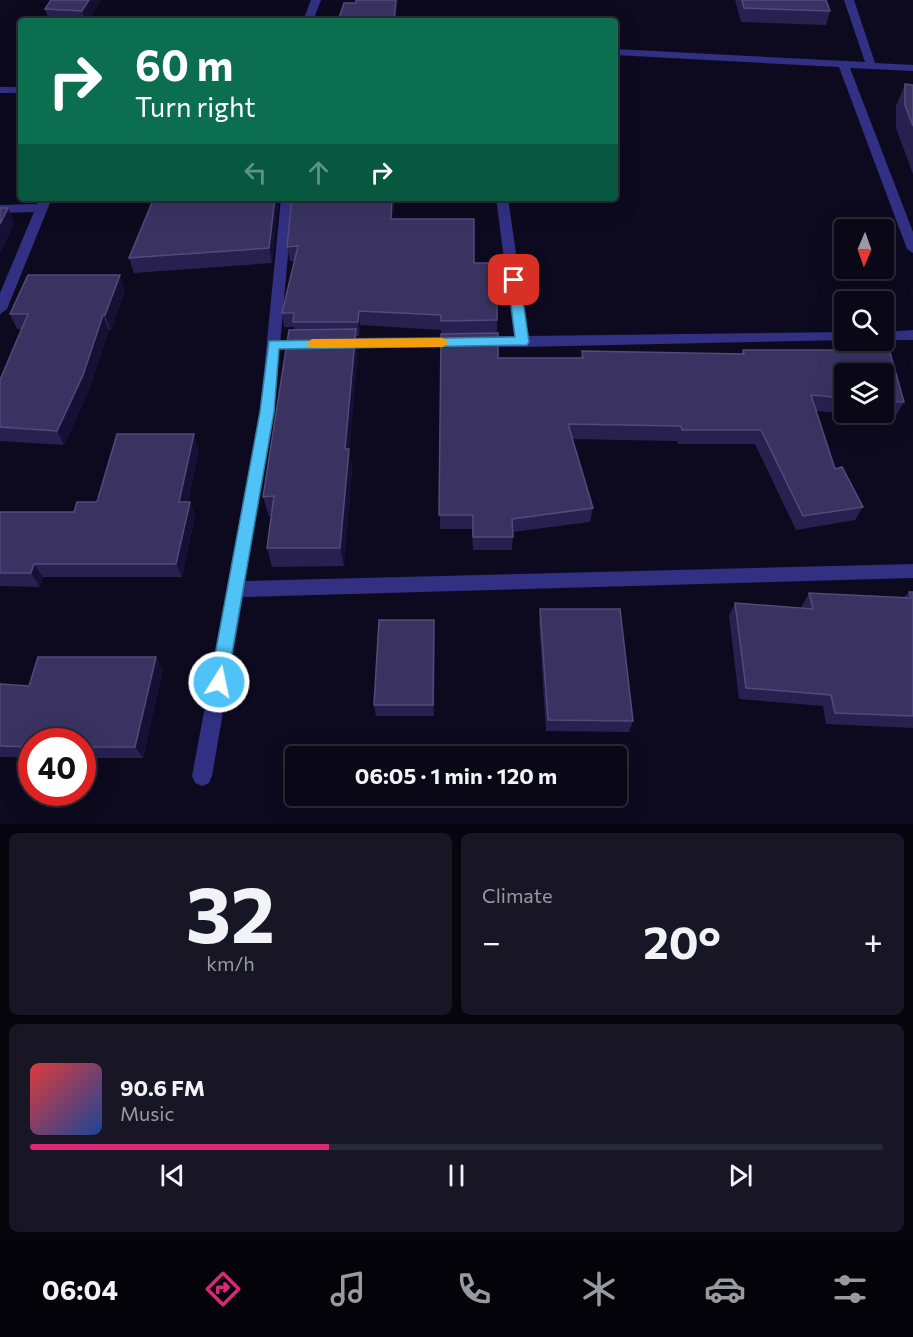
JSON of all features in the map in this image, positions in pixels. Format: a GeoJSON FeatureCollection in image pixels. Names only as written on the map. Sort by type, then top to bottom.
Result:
{"type":"FeatureCollection","features":[{"type":"Feature","properties":{"kind":"street"},"geometry":{"type":"LineString","coordinates":[[309,18],[316,0]]}},
{"type":"Feature","properties":{"kind":"street"},"geometry":{"type":"LineString","coordinates":[[849,0],[871,65]]}},
{"type":"Feature","properties":{"kind":"street"},"geometry":{"type":"LineString","coordinates":[[618,52],[913,68]]}},
{"type":"Feature","properties":{"kind":"street"},"geometry":{"type":"LineString","coordinates":[[843,64],[913,249]]}},
{"type":"Feature","properties":{"kind":"street"},"geometry":{"type":"LineString","coordinates":[[0,90],[18,90]]}},
{"type":"Feature","properties":{"kind":"street"},"geometry":{"type":"LineString","coordinates":[[202,776],[279,344],[287,201]]}},
{"type":"Feature","properties":{"kind":"street"},"geometry":{"type":"LineString","coordinates":[[502,201],[522,342]]}},
{"type":"Feature","properties":{"kind":"street"},"geometry":{"type":"LineString","coordinates":[[0,209],[44,203]]}},
{"type":"Feature","properties":{"kind":"street"},"geometry":{"type":"LineString","coordinates":[[0,309],[44,203]]}},
{"type":"Feature","properties":{"kind":"street"},"geometry":{"type":"LineString","coordinates":[[894,336],[913,335]]}},
{"type":"Feature","properties":{"kind":"street"},"geometry":{"type":"LineString","coordinates":[[321,344],[834,337]]}},
{"type":"Feature","properties":{"kind":"street"},"geometry":{"type":"LineString","coordinates":[[235,589],[913,571]]}},
{"type":"Feature","properties":{"kind":"building"},"geometry":{"type":"Polygon","coordinates":[[[51,0],[89,0],[82,11],[45,9],[51,0]]]}},
{"type":"Feature","properties":{"kind":"building"},"geometry":{"type":"Polygon","coordinates":[[[356,0],[396,0],[394,18],[339,18],[344,3],[356,3],[356,0]]]}},
{"type":"Feature","properties":{"kind":"building"},"geometry":{"type":"Polygon","coordinates":[[[742,0],[826,0],[830,11],[744,8],[742,0]]]}},
{"type":"Feature","properties":{"kind":"building"},"geometry":{"type":"Polygon","coordinates":[[[905,84],[913,85],[913,126],[905,105],[905,84]]]}},
{"type":"Feature","properties":{"kind":"building"},"geometry":{"type":"Polygon","coordinates":[[[153,201],[275,201],[269,248],[129,258],[153,201]]]}},
{"type":"Feature","properties":{"kind":"building"},"geometry":{"type":"Polygon","coordinates":[[[292,201],[392,201],[391,219],[474,219],[474,263],[497,263],[497,320],[441,321],[441,315],[359,311],[358,322],[293,322],[294,313],[282,313],[298,246],[287,247],[292,201]]]}},
{"type":"Feature","properties":{"kind":"building"},"geometry":{"type":"Polygon","coordinates":[[[0,208],[8,208],[0,224],[0,208]]]}},
{"type":"Feature","properties":{"kind":"building"},"geometry":{"type":"Polygon","coordinates":[[[28,275],[120,275],[105,315],[103,315],[83,375],[57,431],[0,427],[0,380],[28,314],[10,314],[28,275]]]}},
{"type":"Feature","properties":{"kind":"building"},"geometry":{"type":"Polygon","coordinates":[[[356,329],[345,449],[349,449],[340,548],[267,548],[274,496],[263,497],[289,330],[356,329]]]}},
{"type":"Feature","properties":{"kind":"building"},"geometry":{"type":"Polygon","coordinates":[[[498,333],[498,358],[583,358],[582,351],[744,354],[743,350],[890,351],[893,363],[834,363],[834,397],[811,395],[835,469],[842,467],[863,507],[803,516],[761,430],[682,430],[681,426],[568,424],[593,508],[512,519],[513,537],[473,537],[473,515],[439,515],[441,334],[498,333]]]}},
{"type":"Feature","properties":{"kind":"building"},"geometry":{"type":"Polygon","coordinates":[[[894,367],[904,402],[894,402],[894,367]]]}},
{"type":"Feature","properties":{"kind":"building"},"geometry":{"type":"Polygon","coordinates":[[[117,434],[194,434],[179,502],[190,502],[176,564],[34,564],[31,573],[0,573],[0,512],[74,512],[77,502],[97,502],[117,434]]]}},
{"type":"Feature","properties":{"kind":"building"},"geometry":{"type":"Polygon","coordinates":[[[909,592],[913,592],[913,716],[835,713],[831,695],[746,688],[735,603],[813,609],[809,593],[911,598],[909,592]]]}},
{"type":"Feature","properties":{"kind":"building"},"geometry":{"type":"Polygon","coordinates":[[[540,609],[620,609],[633,721],[548,720],[540,609]]]}},
{"type":"Feature","properties":{"kind":"building"},"geometry":{"type":"Polygon","coordinates":[[[379,620],[434,620],[433,705],[374,705],[379,620]]]}},
{"type":"Feature","properties":{"kind":"building"},"geometry":{"type":"Polygon","coordinates":[[[38,657],[156,657],[135,747],[96,747],[96,728],[18,728],[18,747],[0,746],[0,684],[29,686],[38,657]]]}},
{"type":"Feature","properties":{"kind":"slow traffic"},"geometry":{"type":"LineString","coordinates":[[312,344],[443,342]]}},
{"type":"Feature","properties":{"kind":"route"},"geometry":{"type":"LineString","coordinates":[[219,682],[267,412],[273,344],[522,342],[514,280]]}}]}
